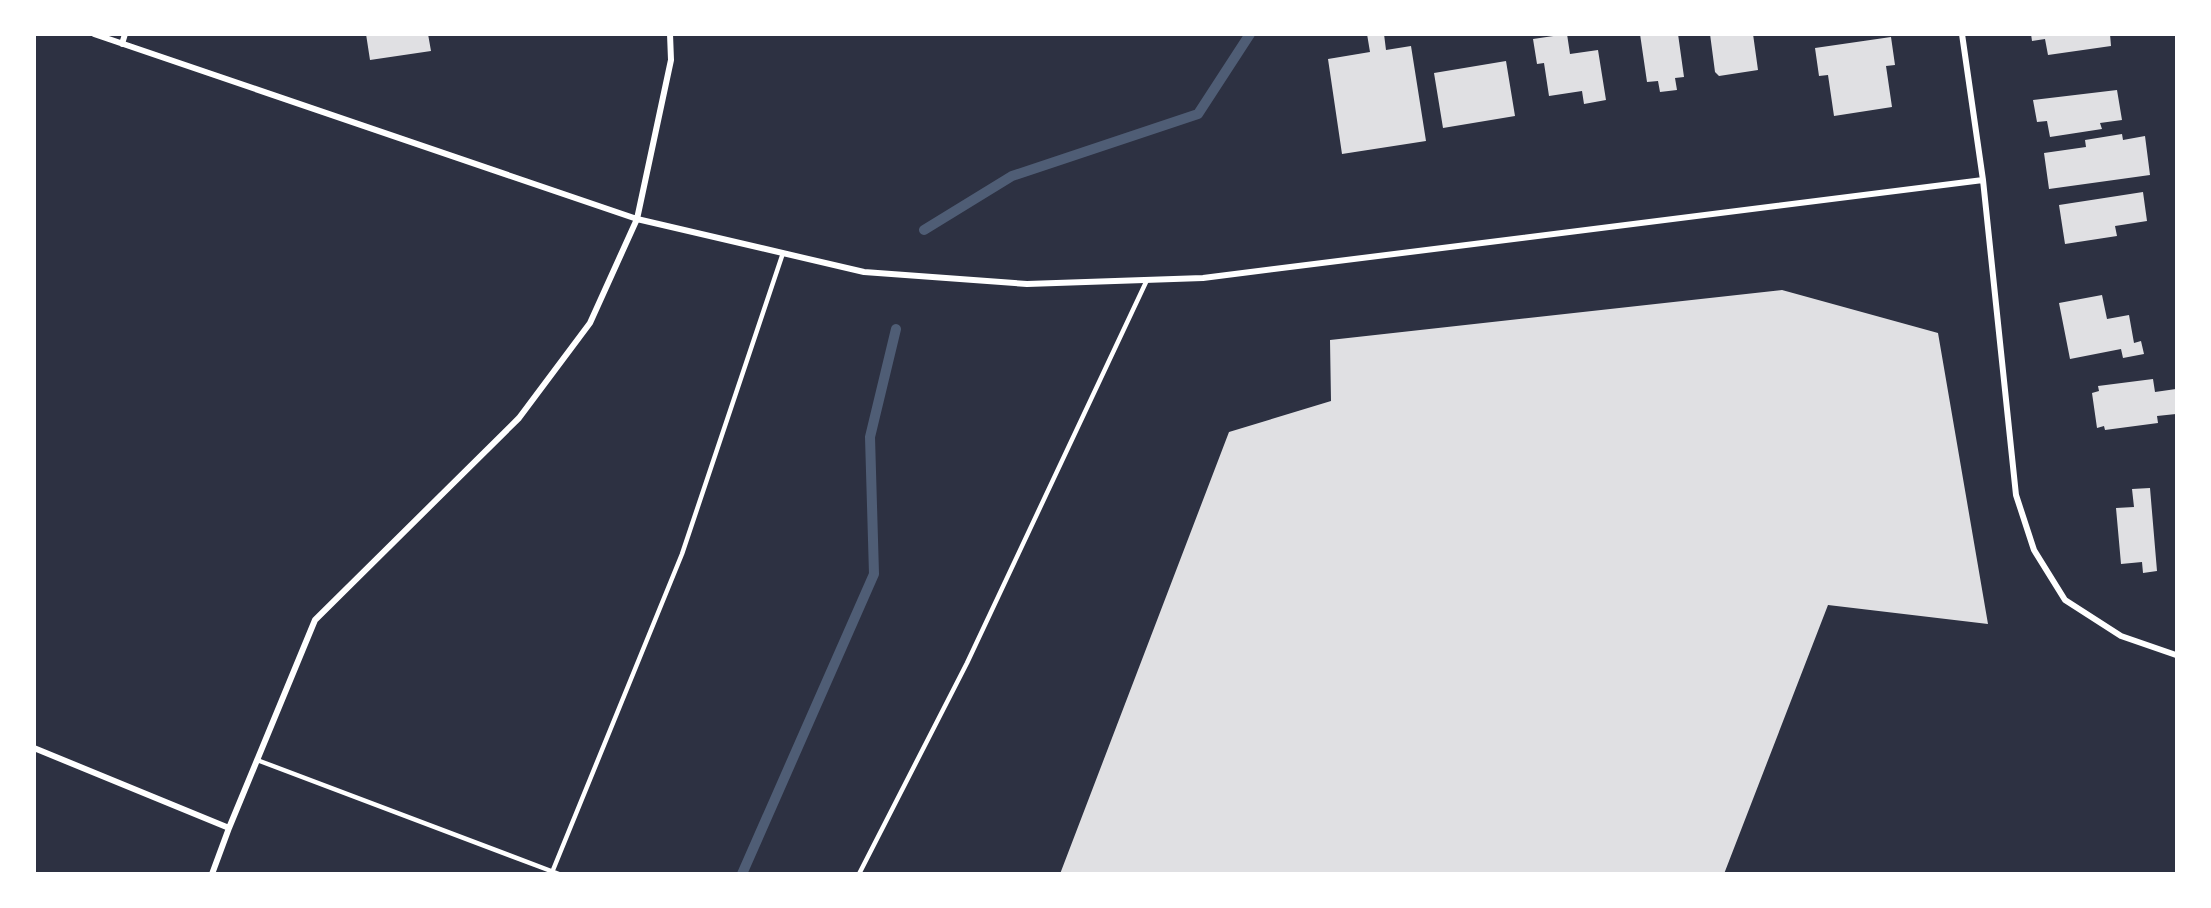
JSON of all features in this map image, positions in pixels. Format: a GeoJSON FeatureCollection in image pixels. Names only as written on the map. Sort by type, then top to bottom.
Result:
{"type":"FeatureCollection","features":[{"type":"Feature","properties":{"kind":"street"},"geometry":{"type":"LineString","coordinates":[[93,34],[637,219],[864,272],[1027,284],[1215,277],[1983,180]]}},
{"type":"Feature","properties":{"kind":"street"},"geometry":{"type":"LineString","coordinates":[[122,44],[125,34]]}},
{"type":"Feature","properties":{"kind":"street"},"geometry":{"type":"LineString","coordinates":[[212,873],[315,620],[519,418],[590,323],[637,219],[671,60],[670,34]]}},
{"type":"Feature","properties":{"kind":"street"},"geometry":{"type":"LineString","coordinates":[[1962,34],[1983,180],[2016,495],[2034,550],[2065,600],[2121,636],[2176,655]]}},
{"type":"Feature","properties":{"kind":"street"},"geometry":{"type":"LineString","coordinates":[[34,748],[229,828]]}},
{"type":"Feature","properties":{"kind":"lane"},"geometry":{"type":"LineString","coordinates":[[553,870],[682,554],[783,253]]}},
{"type":"Feature","properties":{"kind":"lane"},"geometry":{"type":"LineString","coordinates":[[859,873],[967,663],[1147,280]]}},
{"type":"Feature","properties":{"kind":"lane"},"geometry":{"type":"LineString","coordinates":[[257,760],[559,873]]}},
{"type":"Feature","properties":{"kind":"building"},"geometry":{"type":"Polygon","coordinates":[[[366,34],[428,34],[431,51],[370,60],[366,34]]]}},
{"type":"Feature","properties":{"kind":"building"},"geometry":{"type":"Polygon","coordinates":[[[1367,34],[1384,34],[1386,50],[1411,46],[1426,141],[1342,154],[1328,59],[1370,52],[1367,34]]]}},
{"type":"Feature","properties":{"kind":"building"},"geometry":{"type":"Polygon","coordinates":[[[1567,34],[1570,54],[1598,50],[1606,100],[1584,104],[1582,91],[1549,96],[1544,63],[1537,64],[1533,39],[1567,34]]]}},
{"type":"Feature","properties":{"kind":"building"},"geometry":{"type":"Polygon","coordinates":[[[1640,34],[1678,34],[1684,77],[1675,78],[1677,90],[1660,92],[1658,81],[1647,82],[1640,34]]]}},
{"type":"Feature","properties":{"kind":"building"},"geometry":{"type":"Polygon","coordinates":[[[1710,34],[1753,34],[1758,70],[1719,76],[1715,72],[1710,34]]]}},
{"type":"Feature","properties":{"kind":"building"},"geometry":{"type":"Polygon","coordinates":[[[2031,34],[2110,34],[2111,46],[2048,55],[2045,39],[2032,41],[2031,34]]]}},
{"type":"Feature","properties":{"kind":"building"},"geometry":{"type":"Polygon","coordinates":[[[1891,37],[1895,65],[1886,66],[1892,107],[1834,116],[1828,75],[1819,76],[1815,48],[1891,37]]]}},
{"type":"Feature","properties":{"kind":"building"},"geometry":{"type":"Polygon","coordinates":[[[1506,61],[1515,116],[1443,128],[1434,73],[1506,61]]]}},
{"type":"Feature","properties":{"kind":"building"},"geometry":{"type":"Polygon","coordinates":[[[2117,90],[2122,120],[2100,123],[2102,129],[2050,137],[2047,121],[2037,122],[2033,100],[2117,90]]]}},
{"type":"Feature","properties":{"kind":"building"},"geometry":{"type":"Polygon","coordinates":[[[2122,134],[2123,140],[2145,136],[2150,175],[2049,189],[2044,153],[2086,147],[2085,140],[2122,134]]]}},
{"type":"Feature","properties":{"kind":"building"},"geometry":{"type":"Polygon","coordinates":[[[2143,192],[2147,221],[2115,226],[2117,236],[2065,244],[2059,205],[2143,192]]]}},
{"type":"Feature","properties":{"kind":"building"},"geometry":{"type":"Polygon","coordinates":[[[1782,290],[1938,333],[1988,624],[1828,605],[1724,874],[1060,874],[1229,432],[1331,401],[1330,340],[1782,290]]]}},
{"type":"Feature","properties":{"kind":"building"},"geometry":{"type":"Polygon","coordinates":[[[2102,295],[2107,319],[2129,315],[2134,343],[2141,341],[2144,354],[2123,358],[2121,349],[2070,359],[2059,303],[2102,295]]]}},
{"type":"Feature","properties":{"kind":"building"},"geometry":{"type":"Polygon","coordinates":[[[2153,379],[2155,392],[2176,389],[2176,414],[2157,416],[2158,423],[2105,430],[2104,426],[2097,428],[2092,393],[2099,391],[2098,386],[2153,379]]]}},
{"type":"Feature","properties":{"kind":"building"},"geometry":{"type":"Polygon","coordinates":[[[2150,488],[2157,571],[2143,573],[2142,562],[2121,564],[2116,508],[2134,507],[2132,489],[2150,488]]]}},
{"type":"Feature","properties":{"kind":"waterway"},"geometry":{"type":"LineString","coordinates":[[924,230],[1012,176],[1198,114],[1250,34]]}},
{"type":"Feature","properties":{"kind":"waterway"},"geometry":{"type":"LineString","coordinates":[[742,874],[874,574],[870,437],[896,329]]}}]}
